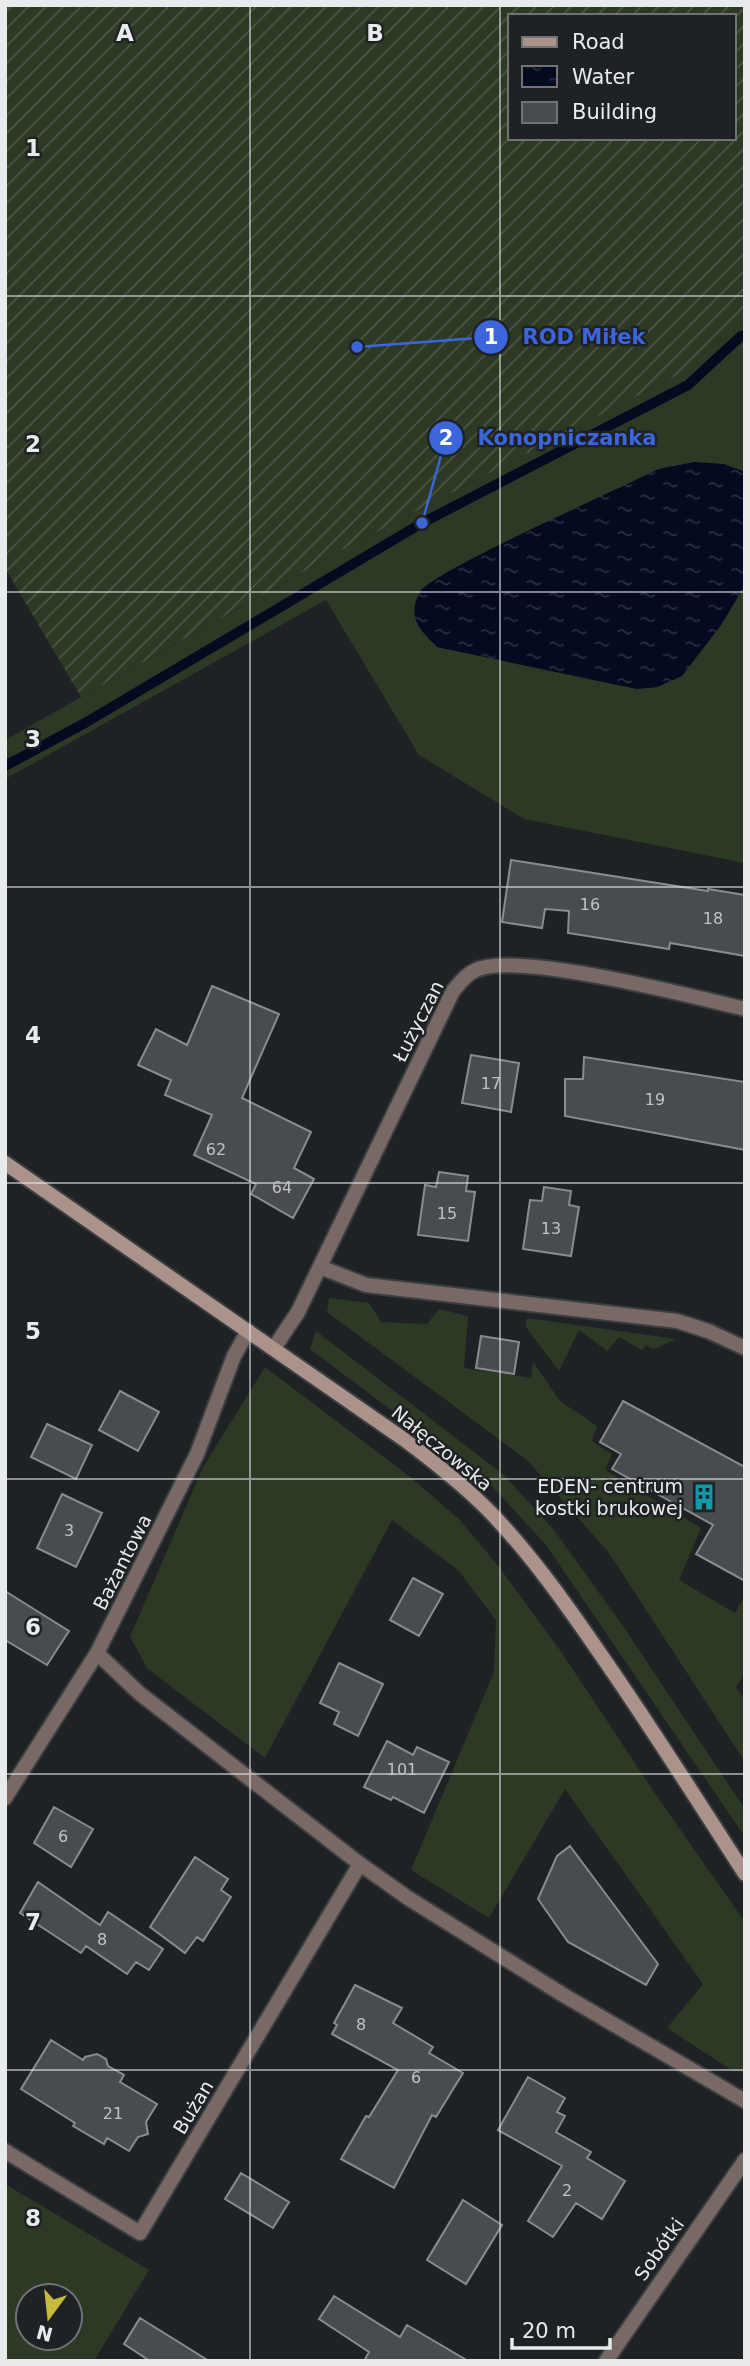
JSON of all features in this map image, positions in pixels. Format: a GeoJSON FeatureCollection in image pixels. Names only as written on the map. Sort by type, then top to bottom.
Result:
{"type":"FeatureCollection","features":[{"type":"Feature","properties":{"kind":"main road","name":"Nałęczowska"},"geometry":{"type":"LineString","coordinates":[[5,1163],[430,1459],[478,1501],[509,1533],[563,1600],[745,1874]]}},
{"type":"Feature","properties":{"kind":"street","name":"Łużyczan"},"geometry":{"type":"LineString","coordinates":[[274,1348],[298,1312],[453,991],[464,977],[478,969],[496,966],[571,972],[671,991],[745,1009]]}},
{"type":"Feature","properties":{"kind":"street"},"geometry":{"type":"LineString","coordinates":[[320,1267],[366,1285],[677,1321],[708,1331],[745,1348]]}},
{"type":"Feature","properties":{"kind":"street","name":"Bażantowa"},"geometry":{"type":"LineString","coordinates":[[5,1798],[97,1653],[197,1454],[234,1356],[248,1331]]}},
{"type":"Feature","properties":{"kind":"street"},"geometry":{"type":"LineString","coordinates":[[97,1653],[139,1693],[408,1898],[565,1996],[745,2101]]}},
{"type":"Feature","properties":{"kind":"street","name":"Bużan"},"geometry":{"type":"LineString","coordinates":[[5,2151],[140,2233],[360,1864]]}},
{"type":"Feature","properties":{"kind":"street","name":"Sobótki"},"geometry":{"type":"LineString","coordinates":[[606,2361],[745,2160]]}},
{"type":"Feature","properties":{"kind":"green space"},"geometry":{"type":"Polygon","coordinates":[[[5,5],[745,5],[745,320],[736,322],[681,373],[340,551],[81,697],[5,568],[5,5]]]}},
{"type":"Feature","properties":{"kind":"green space"},"geometry":{"type":"Polygon","coordinates":[[[745,320],[745,472],[723,465],[702,463],[659,469],[454,568],[421,589],[437,647],[637,689],[657,687],[682,676],[721,625],[745,585],[745,863],[524,819],[419,755],[326,600],[5,779],[5,740],[340,551],[681,373],[736,322],[745,320]]]}},
{"type":"Feature","properties":{"kind":"green space"},"geometry":{"type":"Polygon","coordinates":[[[329,1298],[369,1303],[381,1322],[427,1324],[439,1309],[468,1316],[464,1368],[531,1378],[533,1362],[560,1401],[597,1426],[592,1441],[612,1454],[605,1470],[701,1528],[679,1580],[735,1613],[745,1596],[745,1673],[736,1687],[745,1700],[745,1762],[609,1553],[527,1460],[327,1312],[329,1298]]]}},
{"type":"Feature","properties":{"kind":"green space"},"geometry":{"type":"Polygon","coordinates":[[[527,1318],[676,1339],[654,1349],[646,1345],[642,1350],[619,1337],[607,1351],[579,1330],[559,1371],[525,1326],[527,1318]]]}},
{"type":"Feature","properties":{"kind":"green space"},"geometry":{"type":"Polygon","coordinates":[[[316,1331],[504,1475],[554,1530],[625,1629],[745,1809],[745,1837],[546,1545],[491,1485],[310,1349],[316,1331]]]}},
{"type":"Feature","properties":{"kind":"green space"},"geometry":{"type":"Polygon","coordinates":[[[265,1367],[409,1476],[460,1520],[499,1567],[562,1653],[658,1798],[745,1922],[745,2072],[733,2071],[667,2028],[703,1984],[565,1789],[489,1918],[411,1870],[494,1672],[496,1620],[458,1570],[392,1520],[265,1758],[148,1669],[130,1637],[203,1467],[265,1367]]]}},
{"type":"Feature","properties":{"kind":"green space"},"geometry":{"type":"Polygon","coordinates":[[[5,2184],[149,2270],[94,2361],[5,2361],[5,2184]]]}},
{"type":"Feature","properties":{"kind":"water"},"geometry":{"type":"Polygon","coordinates":[[[694,462],[724,464],[745,472],[745,585],[721,625],[682,676],[657,687],[637,689],[437,647],[420,629],[414,609],[416,601],[420,592],[432,582],[531,529],[659,469],[694,462]]]}},
{"type":"Feature","properties":{"kind":"building"},"geometry":{"type":"Polygon","coordinates":[[[511,860],[745,895],[745,956],[670,943],[669,949],[568,933],[569,911],[545,909],[542,928],[502,922],[511,860]]]}},
{"type":"Feature","properties":{"kind":"building"},"geometry":{"type":"Polygon","coordinates":[[[212,986],[279,1014],[242,1098],[311,1132],[294,1168],[314,1179],[293,1218],[251,1194],[256,1184],[194,1155],[212,1115],[165,1095],[171,1080],[138,1065],[156,1029],[187,1045],[212,986]]]}},
{"type":"Feature","properties":{"kind":"building"},"geometry":{"type":"Polygon","coordinates":[[[471,1055],[519,1063],[511,1112],[462,1103],[471,1055]]]}},
{"type":"Feature","properties":{"kind":"building"},"geometry":{"type":"Polygon","coordinates":[[[584,1057],[745,1082],[745,1150],[565,1116],[565,1079],[583,1079],[584,1057]]]}},
{"type":"Feature","properties":{"kind":"building"},"geometry":{"type":"Polygon","coordinates":[[[439,1172],[468,1176],[466,1191],[475,1192],[468,1241],[418,1235],[425,1185],[436,1187],[439,1172]]]}},
{"type":"Feature","properties":{"kind":"building"},"geometry":{"type":"Polygon","coordinates":[[[544,1187],[571,1191],[569,1205],[579,1207],[571,1256],[523,1249],[530,1200],[542,1201],[544,1187]]]}},
{"type":"Feature","properties":{"kind":"building"},"geometry":{"type":"Polygon","coordinates":[[[481,1336],[519,1342],[514,1374],[476,1368],[481,1336]]]}},
{"type":"Feature","properties":{"kind":"building"},"geometry":{"type":"Polygon","coordinates":[[[120,1391],[159,1412],[138,1451],[99,1430],[120,1391]]]}},
{"type":"Feature","properties":{"kind":"building","name":"EDEN- centrum kostki brukowej"},"geometry":{"type":"Polygon","coordinates":[[[623,1401],[745,1467],[745,1581],[696,1554],[713,1525],[612,1469],[621,1454],[600,1442],[623,1401]]]}},
{"type":"Feature","properties":{"kind":"building"},"geometry":{"type":"Polygon","coordinates":[[[47,1424],[92,1445],[76,1479],[31,1457],[47,1424]]]}},
{"type":"Feature","properties":{"kind":"building"},"geometry":{"type":"Polygon","coordinates":[[[62,1494],[102,1513],[76,1567],[37,1548],[62,1494]]]}},
{"type":"Feature","properties":{"kind":"building"},"geometry":{"type":"Polygon","coordinates":[[[413,1578],[443,1594],[419,1636],[390,1620],[413,1578]]]}},
{"type":"Feature","properties":{"kind":"building"},"geometry":{"type":"Polygon","coordinates":[[[5,1591],[69,1631],[47,1665],[5,1640],[5,1591]]]}},
{"type":"Feature","properties":{"kind":"building"},"geometry":{"type":"Polygon","coordinates":[[[339,1663],[383,1684],[358,1736],[334,1724],[339,1712],[320,1703],[339,1663]]]}},
{"type":"Feature","properties":{"kind":"building"},"geometry":{"type":"Polygon","coordinates":[[[387,1741],[413,1755],[417,1747],[449,1762],[424,1813],[393,1797],[391,1800],[364,1787],[387,1741]]]}},
{"type":"Feature","properties":{"kind":"building"},"geometry":{"type":"Polygon","coordinates":[[[54,1807],[93,1829],[71,1867],[34,1843],[54,1807]]]}},
{"type":"Feature","properties":{"kind":"building"},"geometry":{"type":"Polygon","coordinates":[[[570,1846],[658,1964],[646,1985],[568,1942],[538,1899],[557,1856],[570,1846]]]}},
{"type":"Feature","properties":{"kind":"building"},"geometry":{"type":"Polygon","coordinates":[[[195,1857],[228,1879],[221,1890],[231,1897],[203,1941],[197,1937],[185,1953],[150,1927],[195,1857]]]}},
{"type":"Feature","properties":{"kind":"building"},"geometry":{"type":"Polygon","coordinates":[[[38,1882],[100,1925],[108,1912],[163,1949],[149,1970],[136,1962],[127,1974],[86,1946],[81,1953],[20,1913],[38,1882]]]}},
{"type":"Feature","properties":{"kind":"building"},"geometry":{"type":"Polygon","coordinates":[[[355,1985],[402,2008],[393,2023],[433,2047],[429,2053],[463,2073],[436,2117],[432,2115],[394,2188],[341,2159],[366,2116],[369,2117],[398,2070],[332,2034],[337,2025],[334,2023],[355,1985]]]}},
{"type":"Feature","properties":{"kind":"building"},"geometry":{"type":"Polygon","coordinates":[[[51,2040],[83,2060],[97,2054],[106,2059],[108,2066],[124,2075],[120,2082],[157,2104],[146,2122],[148,2134],[138,2137],[129,2151],[107,2138],[104,2144],[73,2126],[75,2123],[21,2089],[51,2040]]]}},
{"type":"Feature","properties":{"kind":"building"},"geometry":{"type":"Polygon","coordinates":[[[528,2077],[565,2098],[557,2112],[565,2116],[556,2132],[591,2152],[587,2158],[625,2181],[602,2219],[576,2203],[553,2237],[528,2221],[562,2166],[498,2130],[528,2077]]]}},
{"type":"Feature","properties":{"kind":"building"},"geometry":{"type":"Polygon","coordinates":[[[241,2173],[289,2202],[273,2228],[225,2199],[241,2173]]]}},
{"type":"Feature","properties":{"kind":"building"},"geometry":{"type":"Polygon","coordinates":[[[463,2200],[502,2225],[466,2284],[427,2260],[463,2200]]]}},
{"type":"Feature","properties":{"kind":"building"},"geometry":{"type":"Polygon","coordinates":[[[334,2296],[400,2337],[407,2325],[468,2361],[364,2361],[369,2352],[319,2319],[334,2296]]]}},
{"type":"Feature","properties":{"kind":"building"},"geometry":{"type":"Polygon","coordinates":[[[140,2318],[209,2361],[150,2361],[124,2344],[140,2318]]]}},
{"type":"Feature","properties":{"kind":"waterway"},"geometry":{"type":"LineString","coordinates":[[5,766],[85,723],[422,523],[688,385],[745,335]]}},
{"type":"Feature","properties":{"kind":"place","name":"ROD Miłek"},"geometry":{"type":"Point","coordinates":[357,347]}},
{"type":"Feature","properties":{"kind":"place","name":"Konopniczanka"},"geometry":{"type":"Point","coordinates":[422,523]}},
{"type":"Feature","properties":{"kind":"place","name":"EDEN- centrum kostki brukowej"},"geometry":{"type":"Point","coordinates":[704,1497]}}]}
